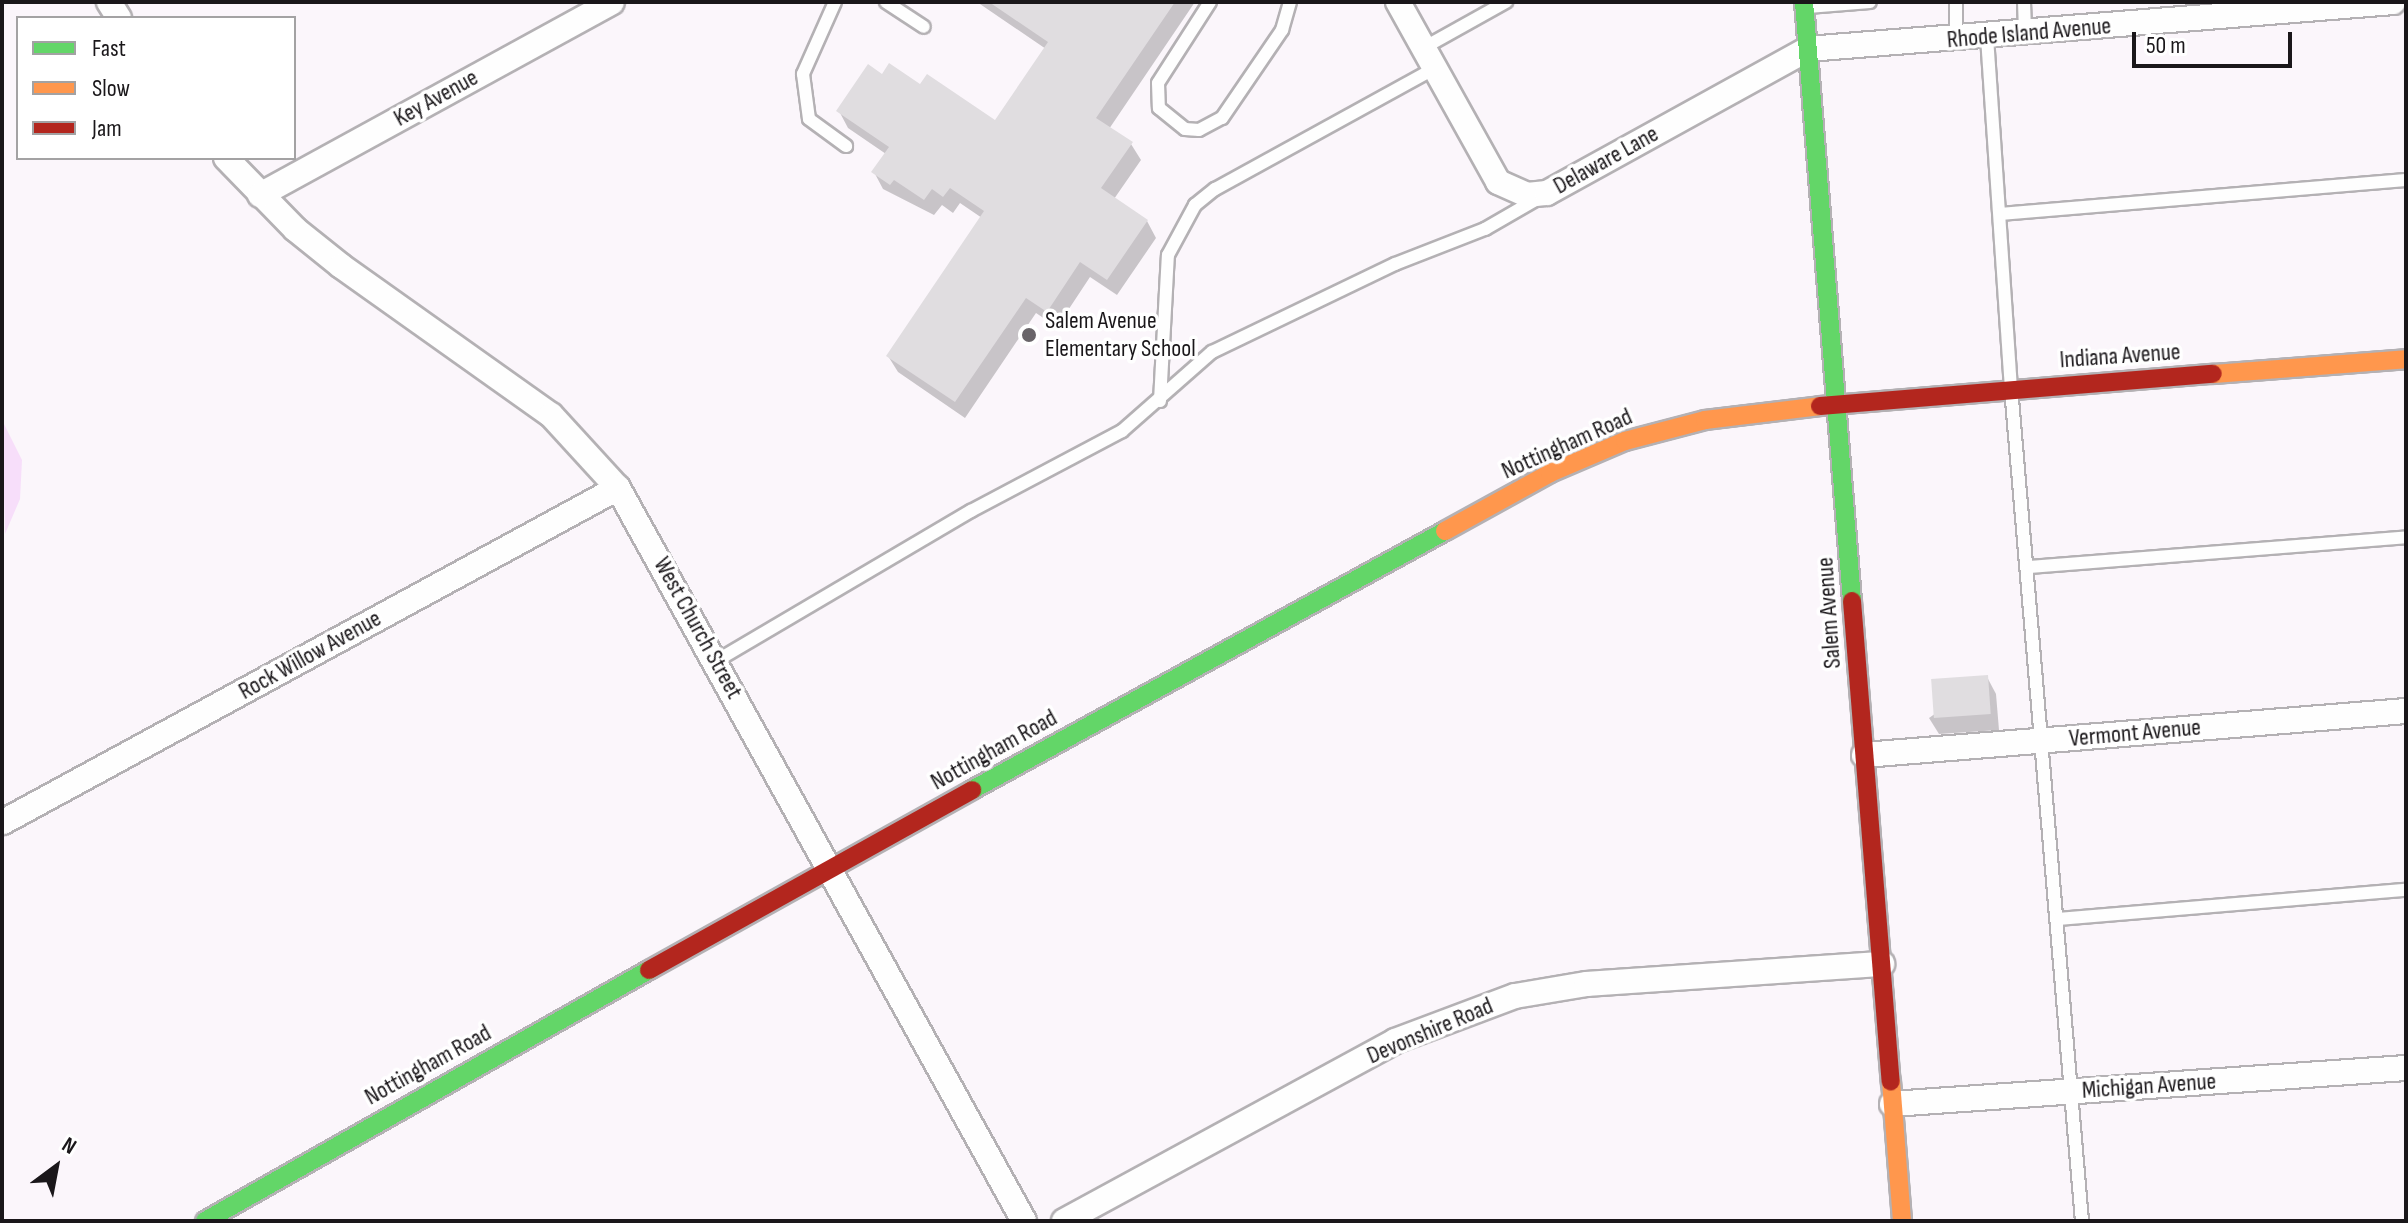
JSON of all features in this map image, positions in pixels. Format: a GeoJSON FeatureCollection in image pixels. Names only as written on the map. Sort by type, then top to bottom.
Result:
{"type":"FeatureCollection","features":[{"type":"Feature","properties":{"kind":"street","name":"Key Avenue"},"geometry":{"type":"LineString","coordinates":[[260,195],[612,2]]}},
{"type":"Feature","properties":{"kind":"street","name":"Delaware Lane"},"geometry":{"type":"LineString","coordinates":[[1398,2],[1498,182],[1527,195],[1547,193],[1808,49]]}},
{"type":"Feature","properties":{"kind":"street","name":"Rhode Island Avenue"},"geometry":{"type":"LineString","coordinates":[[1808,49],[2393,2]]}},
{"type":"Feature","properties":{"kind":"street","name":"Salem Avenue"},"geometry":{"type":"LineString","coordinates":[[1804,5],[1902,1221]]}},
{"type":"Feature","properties":{"kind":"street","name":"West Church Street"},"geometry":{"type":"LineString","coordinates":[[228,160],[260,195],[341,266],[551,415],[618,488],[1024,1221]]}},
{"type":"Feature","properties":{"kind":"street","name":"Indiana Avenue"},"geometry":{"type":"LineString","coordinates":[[1837,404],[2406,359]]}},
{"type":"Feature","properties":{"kind":"street","name":"Nottingham Road"},"geometry":{"type":"LineString","coordinates":[[205,1221],[830,868],[1550,473],[1625,441],[1705,420],[1837,404]]}},
{"type":"Feature","properties":{"kind":"street","name":"Rock Willow Avenue"},"geometry":{"type":"LineString","coordinates":[[2,822],[618,488]]}},
{"type":"Feature","properties":{"kind":"street","name":"Vermont Avenue"},"geometry":{"type":"LineString","coordinates":[[1864,755],[2406,711]]}},
{"type":"Feature","properties":{"kind":"street","name":"Devonshire Road"},"geometry":{"type":"LineString","coordinates":[[1064,1221],[1395,1041],[1515,996],[1587,984],[1882,964]]}},
{"type":"Feature","properties":{"kind":"street","name":"Michigan Avenue"},"geometry":{"type":"LineString","coordinates":[[1892,1104],[2406,1068]]}},
{"type":"Feature","properties":{"kind":"lane"},"geometry":{"type":"LineString","coordinates":[[835,2],[803,74],[809,119],[846,146]]}},
{"type":"Feature","properties":{"kind":"lane"},"geometry":{"type":"LineString","coordinates":[[886,2],[924,27]]}},
{"type":"Feature","properties":{"kind":"lane"},"geometry":{"type":"LineString","coordinates":[[1210,2],[1158,83],[1159,108],[1185,129],[1199,130],[1222,118],[1282,30],[1290,2]]}},
{"type":"Feature","properties":{"kind":"lane"},"geometry":{"type":"LineString","coordinates":[[1160,403],[1168,255],[1195,205],[1215,189],[1430,58],[1506,2]]}},
{"type":"Feature","properties":{"kind":"lane"},"geometry":{"type":"LineString","coordinates":[[1804,5],[1870,2]]}},
{"type":"Feature","properties":{"kind":"lane"},"geometry":{"type":"LineString","coordinates":[[1956,2],[1956,39]]}},
{"type":"Feature","properties":{"kind":"lane"},"geometry":{"type":"LineString","coordinates":[[2024,2],[2025,33]]}},
{"type":"Feature","properties":{"kind":"lane"},"geometry":{"type":"LineString","coordinates":[[1987,37],[2011,388],[2029,567],[2069,1092],[2082,1221]]}},
{"type":"Feature","properties":{"kind":"lane"},"geometry":{"type":"LineString","coordinates":[[2000,214],[2406,180]]}},
{"type":"Feature","properties":{"kind":"lane"},"geometry":{"type":"LineString","coordinates":[[716,661],[971,511],[1122,431],[1160,403],[1212,352],[1395,264],[1485,229],[1547,193]]}},
{"type":"Feature","properties":{"kind":"lane"},"geometry":{"type":"LineString","coordinates":[[2029,567],[2406,537]]}},
{"type":"Feature","properties":{"kind":"lane"},"geometry":{"type":"LineString","coordinates":[[2058,919],[2406,890]]}},
{"type":"Feature","properties":{"kind":"shaded area"},"geometry":{"type":"Polygon","coordinates":[[[2,420],[22,460],[20,499],[5,534],[2,420]]]}},
{"type":"Feature","properties":{"kind":"building"},"geometry":{"type":"Polygon","coordinates":[[[989,2],[1175,2],[1096,118],[1133,142],[1101,188],[1148,220],[1107,280],[1080,262],[1047,312],[1026,298],[955,402],[886,356],[984,211],[950,188],[943,197],[932,189],[924,200],[894,180],[890,185],[871,172],[889,147],[836,111],[868,64],[882,74],[889,63],[920,84],[927,74],[995,120],[1048,42],[989,2]]]}},
{"type":"Feature","properties":{"kind":"building"},"geometry":{"type":"Polygon","coordinates":[[[1988,675],[1991,714],[1934,718],[1931,679],[1988,675]]]}},
{"type":"Feature","properties":{"kind":"traffic: fast"},"geometry":{"type":"LineString","coordinates":[[1804,2],[1852,601]]}},
{"type":"Feature","properties":{"kind":"traffic: fast"},"geometry":{"type":"LineString","coordinates":[[972,790],[1445,531]]}},
{"type":"Feature","properties":{"kind":"traffic: fast"},"geometry":{"type":"LineString","coordinates":[[205,1221],[649,970]]}},
{"type":"Feature","properties":{"kind":"traffic: slow"},"geometry":{"type":"LineString","coordinates":[[2213,374],[2406,359]]}},
{"type":"Feature","properties":{"kind":"traffic: slow"},"geometry":{"type":"LineString","coordinates":[[1445,531],[1550,473],[1625,441],[1705,420],[1820,406]]}},
{"type":"Feature","properties":{"kind":"traffic: slow"},"geometry":{"type":"LineString","coordinates":[[1891,1081],[1902,1221]]}},
{"type":"Feature","properties":{"kind":"traffic: jam"},"geometry":{"type":"LineString","coordinates":[[1820,406],[2213,374]]}},
{"type":"Feature","properties":{"kind":"traffic: jam"},"geometry":{"type":"LineString","coordinates":[[1852,601],[1891,1081]]}},
{"type":"Feature","properties":{"kind":"traffic: jam"},"geometry":{"type":"LineString","coordinates":[[649,970],[972,790]]}},
{"type":"Feature","properties":{"kind":"place","name":"Salem Avenue Elementary School"},"geometry":{"type":"Point","coordinates":[1029,335]}}]}
